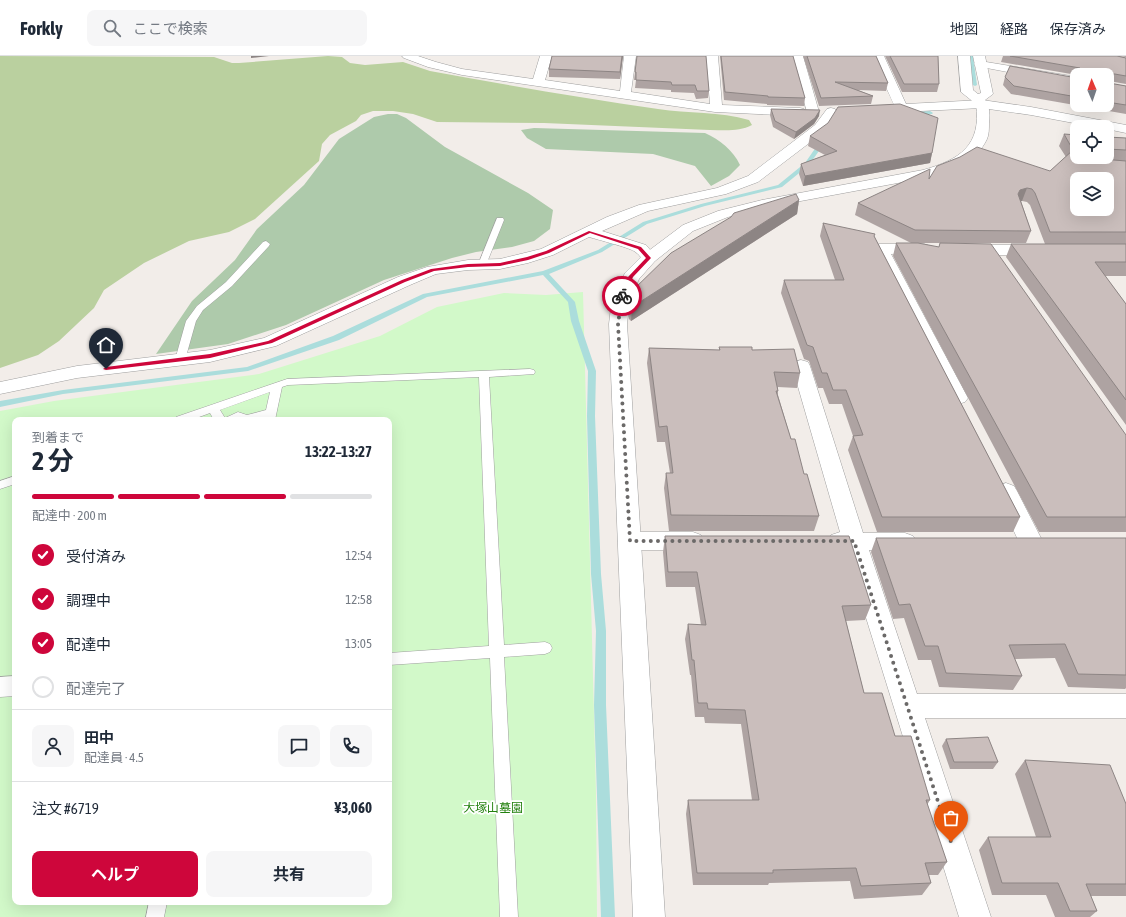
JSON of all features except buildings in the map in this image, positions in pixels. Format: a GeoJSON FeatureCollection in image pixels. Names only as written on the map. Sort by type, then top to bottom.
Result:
{"type":"FeatureCollection","features":[{"type":"Feature","properties":{"kind":"street"},"geometry":{"type":"LineString","coordinates":[[0,388],[77,372],[210,356],[270,342],[404,281],[433,270],[500,264],[547,252],[612,220],[644,208],[721,191],[753,179],[820,128],[835,112],[715,108],[462,72],[432,65],[408,56]]}},
{"type":"Feature","properties":{"kind":"street"},"geometry":{"type":"LineString","coordinates":[[538,83],[546,56]]}},
{"type":"Feature","properties":{"kind":"street"},"geometry":{"type":"LineString","coordinates":[[625,95],[630,56]]}},
{"type":"Feature","properties":{"kind":"street"},"geometry":{"type":"LineString","coordinates":[[712,56],[716,103],[715,108]]}},
{"type":"Feature","properties":{"kind":"street"},"geometry":{"type":"LineString","coordinates":[[797,56],[813,112]]}},
{"type":"Feature","properties":{"kind":"street"},"geometry":{"type":"LineString","coordinates":[[878,56],[902,108]]}},
{"type":"Feature","properties":{"kind":"street"},"geometry":{"type":"LineString","coordinates":[[649,917],[618,324],[621,298],[644,253],[688,228],[723,214],[801,196],[925,174],[942,169],[966,157],[981,138],[984,123],[980,102],[967,92],[964,56]]}},
{"type":"Feature","properties":{"kind":"street"},"geometry":{"type":"LineString","coordinates":[[980,102],[987,94],[979,60],[1070,80]]}},
{"type":"Feature","properties":{"kind":"street"},"geometry":{"type":"LineString","coordinates":[[870,110],[980,102],[1126,129]]}},
{"type":"Feature","properties":{"kind":"street"},"geometry":{"type":"LineString","coordinates":[[589,232],[644,253]]}},
{"type":"Feature","properties":{"kind":"street"},"geometry":{"type":"LineString","coordinates":[[952,250],[992,250],[1035,243],[1054,250]]}},
{"type":"Feature","properties":{"kind":"street"},"geometry":{"type":"LineString","coordinates":[[936,250],[880,249],[967,415]]}},
{"type":"Feature","properties":{"kind":"street"},"geometry":{"type":"LineString","coordinates":[[992,250],[1005,269]]}},
{"type":"Feature","properties":{"kind":"street"},"geometry":{"type":"LineString","coordinates":[[801,366],[854,541],[975,917]]}},
{"type":"Feature","properties":{"kind":"street"},"geometry":{"type":"LineString","coordinates":[[999,478],[1031,542]]}},
{"type":"Feature","properties":{"kind":"street"},"geometry":{"type":"LineString","coordinates":[[630,541],[712,541]]}},
{"type":"Feature","properties":{"kind":"street"},"geometry":{"type":"LineString","coordinates":[[815,541],[923,542]]}},
{"type":"Feature","properties":{"kind":"street"},"geometry":{"type":"LineString","coordinates":[[1008,542],[1055,542]]}},
{"type":"Feature","properties":{"kind":"street"},"geometry":{"type":"LineString","coordinates":[[907,706],[1126,706]]}},
{"type":"Feature","properties":{"kind":"lane"},"geometry":{"type":"LineString","coordinates":[[482,265],[500,220]]}},
{"type":"Feature","properties":{"kind":"lane"},"geometry":{"type":"LineString","coordinates":[[180,360],[191,321],[200,308],[228,284],[266,244]]}},
{"type":"Feature","properties":{"kind":"lane"},"geometry":{"type":"LineString","coordinates":[[188,417],[287,382],[530,372]]}},
{"type":"Feature","properties":{"kind":"lane"},"geometry":{"type":"LineString","coordinates":[[484,374],[509,917]]}},
{"type":"Feature","properties":{"kind":"lane"},"geometry":{"type":"LineString","coordinates":[[270,416],[277,385]]}},
{"type":"Feature","properties":{"kind":"lane"},"geometry":{"type":"LineString","coordinates":[[213,408],[218,417]]}},
{"type":"Feature","properties":{"kind":"lane"},"geometry":{"type":"LineString","coordinates":[[0,485],[12,481]]}},
{"type":"Feature","properties":{"kind":"lane"},"geometry":{"type":"LineString","coordinates":[[392,659],[544,648]]}},
{"type":"Feature","properties":{"kind":"lane"},"geometry":{"type":"LineString","coordinates":[[0,683],[12,682]]}},
{"type":"Feature","properties":{"kind":"lane"},"geometry":{"type":"LineString","coordinates":[[0,691],[12,690]]}},
{"type":"Feature","properties":{"kind":"lane"},"geometry":{"type":"LineString","coordinates":[[155,917],[157,905]]}},
{"type":"Feature","properties":{"kind":"green space"},"geometry":{"type":"Polygon","coordinates":[[[0,56],[214,57],[232,63],[239,63],[328,56],[342,57],[350,63],[365,65],[403,62],[430,71],[572,96],[669,111],[727,115],[749,120],[752,125],[737,130],[710,130],[544,123],[437,122],[413,114],[393,111],[373,111],[361,115],[356,121],[330,135],[322,144],[319,161],[255,219],[229,232],[189,241],[144,263],[104,290],[94,308],[59,341],[38,355],[0,368],[0,56]]]}},
{"type":"Feature","properties":{"kind":"green space"},"geometry":{"type":"Polygon","coordinates":[[[397,114],[406,118],[445,147],[528,193],[553,210],[550,229],[534,241],[512,247],[476,252],[452,258],[384,280],[286,325],[228,344],[156,354],[192,301],[235,260],[257,229],[304,185],[339,139],[374,117],[397,114]]]}},
{"type":"Feature","properties":{"kind":"green space"},"geometry":{"type":"Polygon","coordinates":[[[534,128],[705,133],[726,146],[740,165],[729,176],[711,186],[695,166],[653,154],[546,149],[527,138],[521,130],[534,128]]]}},
{"type":"Feature","properties":{"kind":"green space","name":"大塚山墓園"},"geometry":{"type":"Polygon","coordinates":[[[583,292],[596,793],[597,917],[0,917],[0,411],[54,401],[259,374],[380,336],[437,307],[504,293],[546,295],[583,292]]]}},
{"type":"Feature","properties":{"kind":"waterway"},"geometry":{"type":"LineString","coordinates":[[971,56],[975,85]]}},
{"type":"Feature","properties":{"kind":"waterway"},"geometry":{"type":"LineString","coordinates":[[913,114],[930,113]]}},
{"type":"Feature","properties":{"kind":"waterway"},"geometry":{"type":"LineString","coordinates":[[545,273],[600,251],[645,223],[703,205],[780,186],[807,164],[823,141]]}},
{"type":"Feature","properties":{"kind":"waterway"},"geometry":{"type":"LineString","coordinates":[[0,404],[63,392],[248,369],[336,338],[425,295],[545,273]]}},
{"type":"Feature","properties":{"kind":"waterway"},"geometry":{"type":"LineString","coordinates":[[545,273],[571,302],[575,321],[592,371],[591,416],[596,574],[601,631],[600,705],[608,917]]}},
{"type":"Feature","properties":{"kind":"way so far"},"geometry":{"type":"LineString","coordinates":[[622,296],[618,324],[630,541],[854,541],[951,842]]}},
{"type":"Feature","properties":{"kind":"route"},"geometry":{"type":"LineString","coordinates":[[106,369],[210,356],[270,342],[404,281],[433,270],[468,265],[500,264],[528,258],[547,252],[589,232],[640,248],[649,258],[631,277],[622,296]]}}]}
